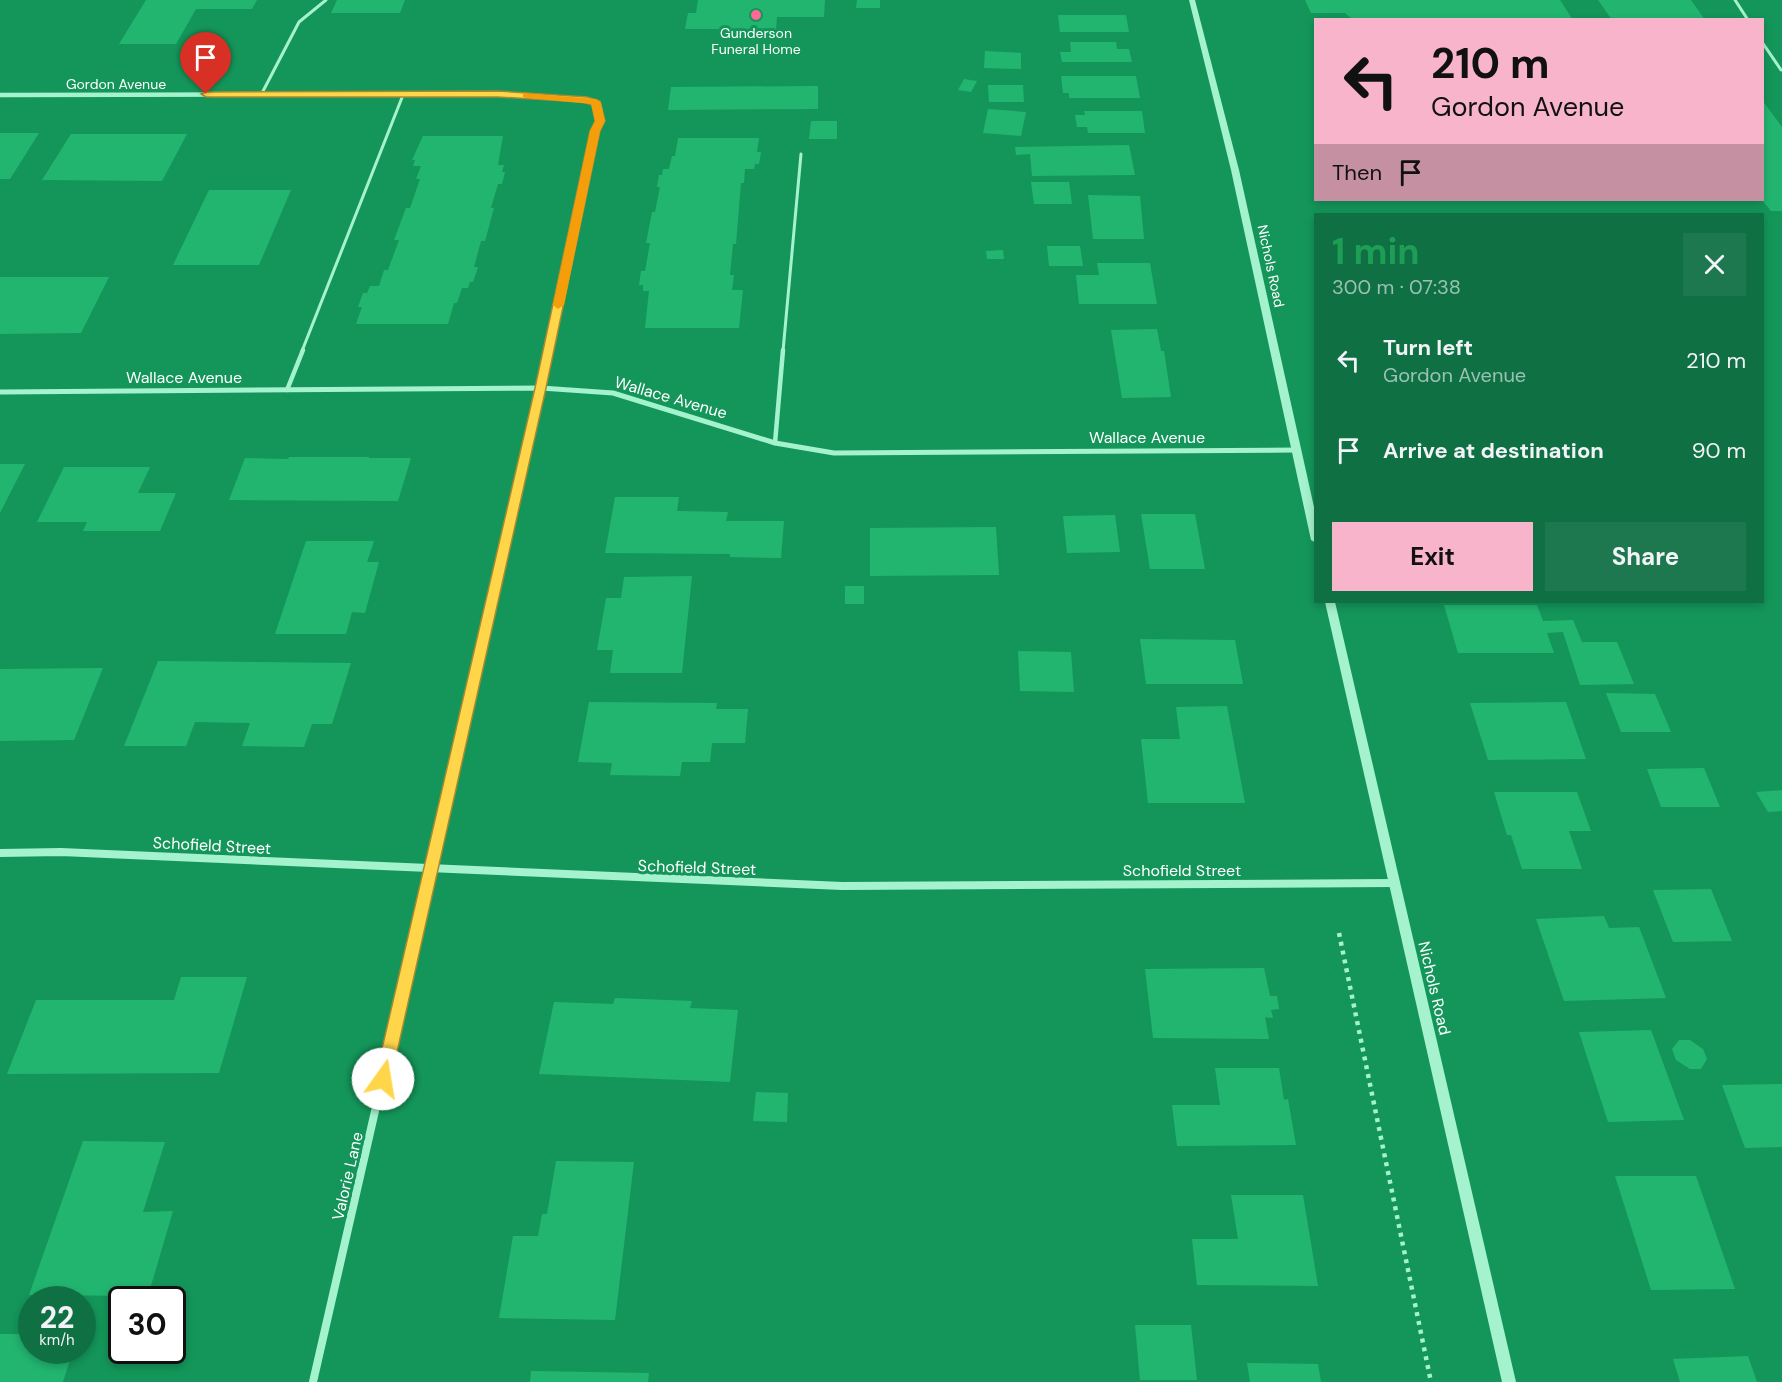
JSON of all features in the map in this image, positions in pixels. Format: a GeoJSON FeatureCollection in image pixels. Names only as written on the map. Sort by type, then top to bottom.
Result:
{"type":"FeatureCollection","features":[{"type":"Feature","properties":{"kind":"street","name":"Nichols Road"},"geometry":{"type":"LineString","coordinates":[[1192,0],[1234,170],[1314,531]]}},
{"type":"Feature","properties":{"kind":"street","name":"Gordon Avenue"},"geometry":{"type":"LineString","coordinates":[[0,95],[498,94],[592,101]]}},
{"type":"Feature","properties":{"kind":"street","name":"Valorie Lane"},"geometry":{"type":"LineString","coordinates":[[313,1382],[541,388],[595,131],[600,121],[597,103],[592,101]]}},
{"type":"Feature","properties":{"kind":"street","name":"Wallace Avenue"},"geometry":{"type":"LineString","coordinates":[[0,392],[541,388],[613,393],[775,443],[834,453],[1295,450]]}},
{"type":"Feature","properties":{"kind":"street","name":"Nichols Road"},"geometry":{"type":"LineString","coordinates":[[1329,603],[1509,1382]]}},
{"type":"Feature","properties":{"kind":"street","name":"Schofield Street"},"geometry":{"type":"LineString","coordinates":[[0,853],[73,852],[431,870],[842,886],[1394,883]]}},
{"type":"Feature","properties":{"kind":"lane"},"geometry":{"type":"LineString","coordinates":[[261,95],[299,22],[326,0]]}},
{"type":"Feature","properties":{"kind":"lane"},"geometry":{"type":"LineString","coordinates":[[1735,0],[1747,18]]}},
{"type":"Feature","properties":{"kind":"lane"},"geometry":{"type":"LineString","coordinates":[[1764,45],[1781,70]]}},
{"type":"Feature","properties":{"kind":"lane"},"geometry":{"type":"LineString","coordinates":[[287,390],[403,95]]}},
{"type":"Feature","properties":{"kind":"lane"},"geometry":{"type":"LineString","coordinates":[[775,443],[801,153]]}},
{"type":"Feature","properties":{"kind":"path"},"geometry":{"type":"LineString","coordinates":[[1339,933],[1431,1382]]}},
{"type":"Feature","properties":{"kind":"building"},"geometry":{"type":"Polygon","coordinates":[[[146,0],[257,0],[252,9],[196,9],[176,44],[119,44],[146,0]]]}},
{"type":"Feature","properties":{"kind":"building"},"geometry":{"type":"Polygon","coordinates":[[[337,0],[405,0],[400,13],[331,13],[337,0]]]}},
{"type":"Feature","properties":{"kind":"building","name":"Gunderson Funeral Home"},"geometry":{"type":"Polygon","coordinates":[[[698,0],[825,0],[824,17],[777,17],[776,29],[685,29],[688,13],[696,13],[698,0]]]}},
{"type":"Feature","properties":{"kind":"building"},"geometry":{"type":"Polygon","coordinates":[[[857,0],[880,0],[880,8],[856,8],[857,0]]]}},
{"type":"Feature","properties":{"kind":"building"},"geometry":{"type":"Polygon","coordinates":[[[1305,0],[1560,0],[1572,18],[1351,18],[1345,13],[1311,13],[1305,0]]]}},
{"type":"Feature","properties":{"kind":"building"},"geometry":{"type":"Polygon","coordinates":[[[1598,0],[1691,0],[1704,18],[1611,18],[1598,0]]]}},
{"type":"Feature","properties":{"kind":"building"},"geometry":{"type":"Polygon","coordinates":[[[1058,15],[1126,15],[1129,32],[1060,32],[1058,15]]]}},
{"type":"Feature","properties":{"kind":"building"},"geometry":{"type":"Polygon","coordinates":[[[1070,42],[1116,42],[1117,49],[1129,49],[1132,62],[1062,62],[1060,52],[1071,52],[1070,42]]]}},
{"type":"Feature","properties":{"kind":"building"},"geometry":{"type":"Polygon","coordinates":[[[985,51],[1021,53],[1021,69],[984,68],[985,51]]]}},
{"type":"Feature","properties":{"kind":"building"},"geometry":{"type":"Polygon","coordinates":[[[1061,76],[1136,76],[1140,98],[1069,98],[1069,93],[1063,93],[1061,76]]]}},
{"type":"Feature","properties":{"kind":"building"},"geometry":{"type":"Polygon","coordinates":[[[964,79],[977,81],[971,92],[958,90],[964,79]]]}},
{"type":"Feature","properties":{"kind":"building"},"geometry":{"type":"Polygon","coordinates":[[[988,85],[1023,85],[1024,102],[989,102],[988,85]]]}},
{"type":"Feature","properties":{"kind":"building"},"geometry":{"type":"Polygon","coordinates":[[[818,86],[818,109],[668,110],[671,87],[818,86]]]}},
{"type":"Feature","properties":{"kind":"building"},"geometry":{"type":"Polygon","coordinates":[[[1764,103],[1782,127],[1782,211],[1771,211],[1763,201],[1764,103]]]}},
{"type":"Feature","properties":{"kind":"building"},"geometry":{"type":"Polygon","coordinates":[[[988,109],[1026,112],[1021,136],[983,133],[988,109]]]}},
{"type":"Feature","properties":{"kind":"building"},"geometry":{"type":"Polygon","coordinates":[[[1084,111],[1142,111],[1145,133],[1088,133],[1087,127],[1077,127],[1075,115],[1085,115],[1084,111]]]}},
{"type":"Feature","properties":{"kind":"building"},"geometry":{"type":"Polygon","coordinates":[[[811,121],[837,121],[837,139],[809,139],[811,121]]]}},
{"type":"Feature","properties":{"kind":"building"},"geometry":{"type":"Polygon","coordinates":[[[0,133],[39,133],[10,179],[0,179],[0,133]]]}},
{"type":"Feature","properties":{"kind":"building"},"geometry":{"type":"Polygon","coordinates":[[[71,134],[187,134],[162,181],[42,180],[71,134]]]}},
{"type":"Feature","properties":{"kind":"building"},"geometry":{"type":"Polygon","coordinates":[[[423,136],[503,136],[498,165],[504,165],[502,172],[505,172],[502,184],[498,184],[491,208],[494,208],[485,241],[481,241],[474,267],[478,267],[473,282],[470,282],[468,288],[462,288],[457,303],[454,303],[448,324],[356,324],[362,307],[358,307],[363,293],[367,293],[370,286],[379,286],[384,270],[388,270],[399,240],[394,240],[406,208],[410,208],[420,179],[416,179],[421,166],[413,166],[415,160],[412,160],[423,136]]]}},
{"type":"Feature","properties":{"kind":"building"},"geometry":{"type":"Polygon","coordinates":[[[678,138],[759,138],[757,152],[761,152],[759,164],[755,164],[754,169],[745,169],[744,183],[741,183],[736,244],[733,244],[730,275],[734,275],[732,290],[743,290],[739,328],[645,328],[649,291],[643,291],[643,285],[639,285],[641,271],[645,271],[650,243],[646,243],[660,187],[657,187],[659,175],[662,175],[663,169],[669,169],[672,156],[675,156],[678,138]]]}},
{"type":"Feature","properties":{"kind":"building"},"geometry":{"type":"Polygon","coordinates":[[[1129,145],[1135,175],[1032,176],[1030,154],[1016,155],[1015,147],[1129,145]]]}},
{"type":"Feature","properties":{"kind":"building"},"geometry":{"type":"Polygon","coordinates":[[[1031,182],[1069,182],[1072,204],[1034,204],[1031,182]]]}},
{"type":"Feature","properties":{"kind":"building"},"geometry":{"type":"Polygon","coordinates":[[[209,190],[291,190],[259,265],[173,265],[209,190]]]}},
{"type":"Feature","properties":{"kind":"building"},"geometry":{"type":"Polygon","coordinates":[[[1088,195],[1140,196],[1144,239],[1093,239],[1088,195]]]}},
{"type":"Feature","properties":{"kind":"building"},"geometry":{"type":"Polygon","coordinates":[[[1047,246],[1080,246],[1083,266],[1049,266],[1047,246]]]}},
{"type":"Feature","properties":{"kind":"building"},"geometry":{"type":"Polygon","coordinates":[[[1003,250],[1004,259],[987,259],[986,251],[1003,250]]]}},
{"type":"Feature","properties":{"kind":"building"},"geometry":{"type":"Polygon","coordinates":[[[1097,263],[1150,263],[1157,304],[1079,304],[1076,275],[1099,275],[1097,263]]]}},
{"type":"Feature","properties":{"kind":"building"},"geometry":{"type":"Polygon","coordinates":[[[0,277],[109,277],[81,333],[0,334],[0,277]]]}},
{"type":"Feature","properties":{"kind":"building"},"geometry":{"type":"Polygon","coordinates":[[[1157,329],[1161,351],[1164,351],[1171,397],[1122,398],[1111,330],[1157,329]]]}},
{"type":"Feature","properties":{"kind":"building"},"geometry":{"type":"Polygon","coordinates":[[[289,457],[411,458],[398,501],[229,500],[245,458],[288,459],[289,457]]]}},
{"type":"Feature","properties":{"kind":"building"},"geometry":{"type":"Polygon","coordinates":[[[0,464],[25,464],[0,513],[0,464]]]}},
{"type":"Feature","properties":{"kind":"building"},"geometry":{"type":"Polygon","coordinates":[[[64,467],[150,467],[138,493],[176,493],[160,531],[83,531],[87,522],[37,522],[64,467]]]}},
{"type":"Feature","properties":{"kind":"building"},"geometry":{"type":"Polygon","coordinates":[[[615,497],[679,497],[677,511],[728,512],[726,521],[784,521],[781,558],[730,557],[730,554],[605,553],[615,497]]]}},
{"type":"Feature","properties":{"kind":"building"},"geometry":{"type":"Polygon","coordinates":[[[1141,514],[1195,514],[1205,569],[1150,569],[1141,514]]]}},
{"type":"Feature","properties":{"kind":"building"},"geometry":{"type":"Polygon","coordinates":[[[1115,515],[1120,552],[1067,553],[1063,516],[1115,515]]]}},
{"type":"Feature","properties":{"kind":"building"},"geometry":{"type":"Polygon","coordinates":[[[996,527],[999,575],[870,576],[870,528],[996,527]]]}},
{"type":"Feature","properties":{"kind":"building"},"geometry":{"type":"Polygon","coordinates":[[[306,541],[374,541],[367,562],[379,562],[365,613],[352,612],[346,634],[275,634],[306,541]]]}},
{"type":"Feature","properties":{"kind":"building"},"geometry":{"type":"Polygon","coordinates":[[[692,576],[682,673],[610,673],[613,650],[597,650],[606,598],[621,598],[624,577],[692,576]]]}},
{"type":"Feature","properties":{"kind":"building"},"geometry":{"type":"Polygon","coordinates":[[[845,586],[864,586],[864,604],[845,604],[845,586]]]}},
{"type":"Feature","properties":{"kind":"building"},"geometry":{"type":"Polygon","coordinates":[[[1444,605],[1537,605],[1543,621],[1573,620],[1582,642],[1617,642],[1634,684],[1580,685],[1563,632],[1547,633],[1554,653],[1458,653],[1444,605]]]}},
{"type":"Feature","properties":{"kind":"building"},"geometry":{"type":"Polygon","coordinates":[[[1140,639],[1235,640],[1243,684],[1146,684],[1140,639]]]}},
{"type":"Feature","properties":{"kind":"building"},"geometry":{"type":"Polygon","coordinates":[[[1018,651],[1071,652],[1074,692],[1020,691],[1018,651]]]}},
{"type":"Feature","properties":{"kind":"building"},"geometry":{"type":"Polygon","coordinates":[[[158,661],[351,663],[332,724],[312,724],[304,747],[242,746],[250,723],[195,722],[186,746],[124,746],[158,661]]]}},
{"type":"Feature","properties":{"kind":"building"},"geometry":{"type":"Polygon","coordinates":[[[103,668],[74,740],[0,741],[0,669],[103,668]]]}},
{"type":"Feature","properties":{"kind":"building"},"geometry":{"type":"Polygon","coordinates":[[[1606,693],[1655,694],[1671,732],[1621,732],[1606,693]]]}},
{"type":"Feature","properties":{"kind":"building"},"geometry":{"type":"Polygon","coordinates":[[[589,702],[717,703],[716,709],[748,709],[745,743],[712,743],[710,762],[682,762],[680,776],[610,775],[612,763],[578,762],[589,702]]]}},
{"type":"Feature","properties":{"kind":"building"},"geometry":{"type":"Polygon","coordinates":[[[1566,702],[1586,759],[1488,760],[1470,703],[1566,702]]]}},
{"type":"Feature","properties":{"kind":"building"},"geometry":{"type":"Polygon","coordinates":[[[1227,706],[1245,803],[1148,803],[1141,739],[1180,739],[1176,707],[1227,706]]]}},
{"type":"Feature","properties":{"kind":"building"},"geometry":{"type":"Polygon","coordinates":[[[1704,768],[1720,807],[1661,807],[1647,769],[1704,768]]]}},
{"type":"Feature","properties":{"kind":"building"},"geometry":{"type":"Polygon","coordinates":[[[1782,790],[1782,811],[1768,812],[1756,792],[1782,790]]]}},
{"type":"Feature","properties":{"kind":"building"},"geometry":{"type":"Polygon","coordinates":[[[1494,792],[1577,792],[1591,831],[1569,831],[1582,869],[1522,869],[1511,835],[1507,835],[1494,792]]]}},
{"type":"Feature","properties":{"kind":"building"},"geometry":{"type":"Polygon","coordinates":[[[1711,889],[1732,941],[1673,942],[1653,890],[1711,889]]]}},
{"type":"Feature","properties":{"kind":"building"},"geometry":{"type":"Polygon","coordinates":[[[1604,916],[1609,928],[1639,927],[1666,998],[1564,1001],[1536,919],[1604,916]]]}},
{"type":"Feature","properties":{"kind":"building"},"geometry":{"type":"Polygon","coordinates":[[[1264,968],[1270,996],[1277,996],[1279,1009],[1271,1010],[1273,1018],[1265,1017],[1269,1039],[1153,1038],[1145,969],[1264,968]]]}},
{"type":"Feature","properties":{"kind":"building"},"geometry":{"type":"Polygon","coordinates":[[[181,977],[247,977],[219,1073],[7,1074],[36,1000],[174,1000],[181,977]]]}},
{"type":"Feature","properties":{"kind":"building"},"geometry":{"type":"Polygon","coordinates":[[[615,998],[692,1001],[690,1008],[738,1010],[730,1082],[539,1074],[554,1002],[613,1004],[615,998]]]}},
{"type":"Feature","properties":{"kind":"building"},"geometry":{"type":"Polygon","coordinates":[[[1651,1030],[1684,1120],[1608,1122],[1579,1032],[1651,1030]]]}},
{"type":"Feature","properties":{"kind":"building"},"geometry":{"type":"Polygon","coordinates":[[[1679,1040],[1690,1040],[1703,1049],[1707,1059],[1701,1069],[1690,1069],[1676,1060],[1672,1049],[1679,1040]]]}},
{"type":"Feature","properties":{"kind":"building"},"geometry":{"type":"Polygon","coordinates":[[[1215,1068],[1279,1068],[1284,1100],[1288,1099],[1296,1145],[1177,1146],[1172,1105],[1220,1105],[1215,1068]]]}},
{"type":"Feature","properties":{"kind":"building"},"geometry":{"type":"Polygon","coordinates":[[[1782,1084],[1782,1147],[1745,1148],[1722,1085],[1782,1084]]]}},
{"type":"Feature","properties":{"kind":"building"},"geometry":{"type":"Polygon","coordinates":[[[756,1092],[788,1093],[787,1122],[753,1121],[756,1092]]]}},
{"type":"Feature","properties":{"kind":"building"},"geometry":{"type":"Polygon","coordinates":[[[83,1141],[165,1142],[143,1212],[173,1211],[151,1286],[108,1286],[108,1296],[96,1296],[96,1286],[32,1286],[83,1141]]]}},
{"type":"Feature","properties":{"kind":"building"},"geometry":{"type":"Polygon","coordinates":[[[556,1161],[634,1162],[615,1320],[499,1318],[513,1236],[538,1236],[542,1214],[547,1214],[556,1161]]]}},
{"type":"Feature","properties":{"kind":"building"},"geometry":{"type":"Polygon","coordinates":[[[1615,1176],[1696,1176],[1735,1289],[1651,1290],[1615,1176]]]}},
{"type":"Feature","properties":{"kind":"building"},"geometry":{"type":"Polygon","coordinates":[[[1231,1195],[1303,1195],[1318,1286],[1197,1285],[1192,1239],[1238,1239],[1231,1195]]]}},
{"type":"Feature","properties":{"kind":"building"},"geometry":{"type":"Polygon","coordinates":[[[1135,1325],[1191,1325],[1197,1380],[1140,1380],[1135,1325]]]}},
{"type":"Feature","properties":{"kind":"building"},"geometry":{"type":"Polygon","coordinates":[[[0,1334],[18,1334],[18,1364],[69,1364],[63,1382],[0,1382],[0,1334]]]}},
{"type":"Feature","properties":{"kind":"building"},"geometry":{"type":"Polygon","coordinates":[[[1748,1356],[1757,1382],[1680,1382],[1673,1359],[1748,1356]]]}},
{"type":"Feature","properties":{"kind":"building"},"geometry":{"type":"Polygon","coordinates":[[[1247,1363],[1318,1364],[1321,1382],[1250,1382],[1247,1363]]]}},
{"type":"Feature","properties":{"kind":"building"},"geometry":{"type":"Polygon","coordinates":[[[531,1371],[649,1373],[648,1382],[530,1382],[531,1371]]]}},
{"type":"Feature","properties":{"kind":"slow traffic"},"geometry":{"type":"LineString","coordinates":[[526,95],[592,101],[597,103],[600,121],[595,131],[558,305]]}},
{"type":"Feature","properties":{"kind":"place","name":"Gunderson Funeral Home"},"geometry":{"type":"Point","coordinates":[756,15]}},
{"type":"Feature","properties":{"kind":"route"},"geometry":{"type":"LineString","coordinates":[[206,94],[498,94],[584,99],[597,103],[600,121],[595,131],[541,388],[383,1079]]}}]}
